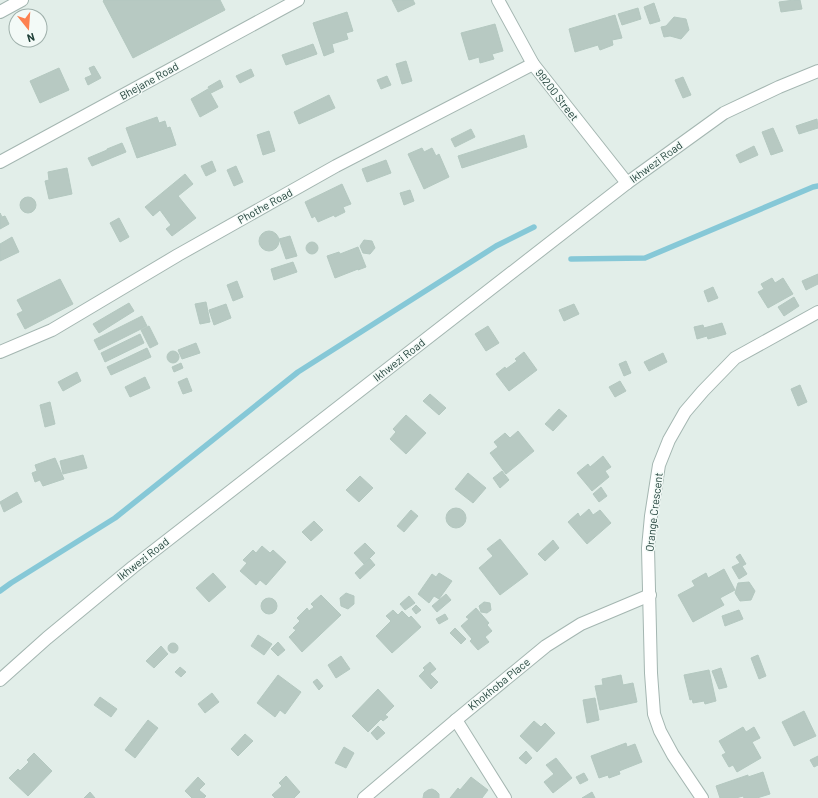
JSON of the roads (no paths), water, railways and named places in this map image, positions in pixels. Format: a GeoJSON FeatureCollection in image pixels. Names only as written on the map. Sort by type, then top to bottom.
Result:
{"type":"FeatureCollection","features":[{"type":"Feature","properties":{"kind":"street"},"geometry":{"type":"LineString","coordinates":[[0,12],[22,0]]}},
{"type":"Feature","properties":{"kind":"street","name":"Bhejane Road"},"geometry":{"type":"LineString","coordinates":[[0,162],[298,0]]}},
{"type":"Feature","properties":{"kind":"street","name":"99200 Street"},"geometry":{"type":"LineString","coordinates":[[498,0],[533,64],[627,183]]}},
{"type":"Feature","properties":{"kind":"street","name":"Phothe Road"},"geometry":{"type":"LineString","coordinates":[[0,352],[52,330],[178,255],[336,166],[533,64]]}},
{"type":"Feature","properties":{"kind":"street","name":"Ikhwezi Road"},"geometry":{"type":"LineString","coordinates":[[0,680],[47,638],[133,567],[627,183],[724,114],[779,87],[818,71]]}},
{"type":"Feature","properties":{"kind":"street","name":"Orange Crescent"},"geometry":{"type":"LineString","coordinates":[[702,798],[673,755],[660,731],[654,714],[651,673],[648,548],[651,516],[659,465],[669,440],[685,412],[735,358],[818,312]]}},
{"type":"Feature","properties":{"kind":"street","name":"Khokhoba Place"},"geometry":{"type":"LineString","coordinates":[[364,798],[546,646],[581,624],[650,595]]}},
{"type":"Feature","properties":{"kind":"street"},"geometry":{"type":"LineString","coordinates":[[456,720],[505,798]]}},
{"type":"Feature","properties":{"kind":"waterway"},"geometry":{"type":"LineString","coordinates":[[571,259],[645,258],[818,186]]}},
{"type":"Feature","properties":{"kind":"waterway"},"geometry":{"type":"LineString","coordinates":[[0,591],[115,518],[298,372],[496,246],[534,227]]}}]}
